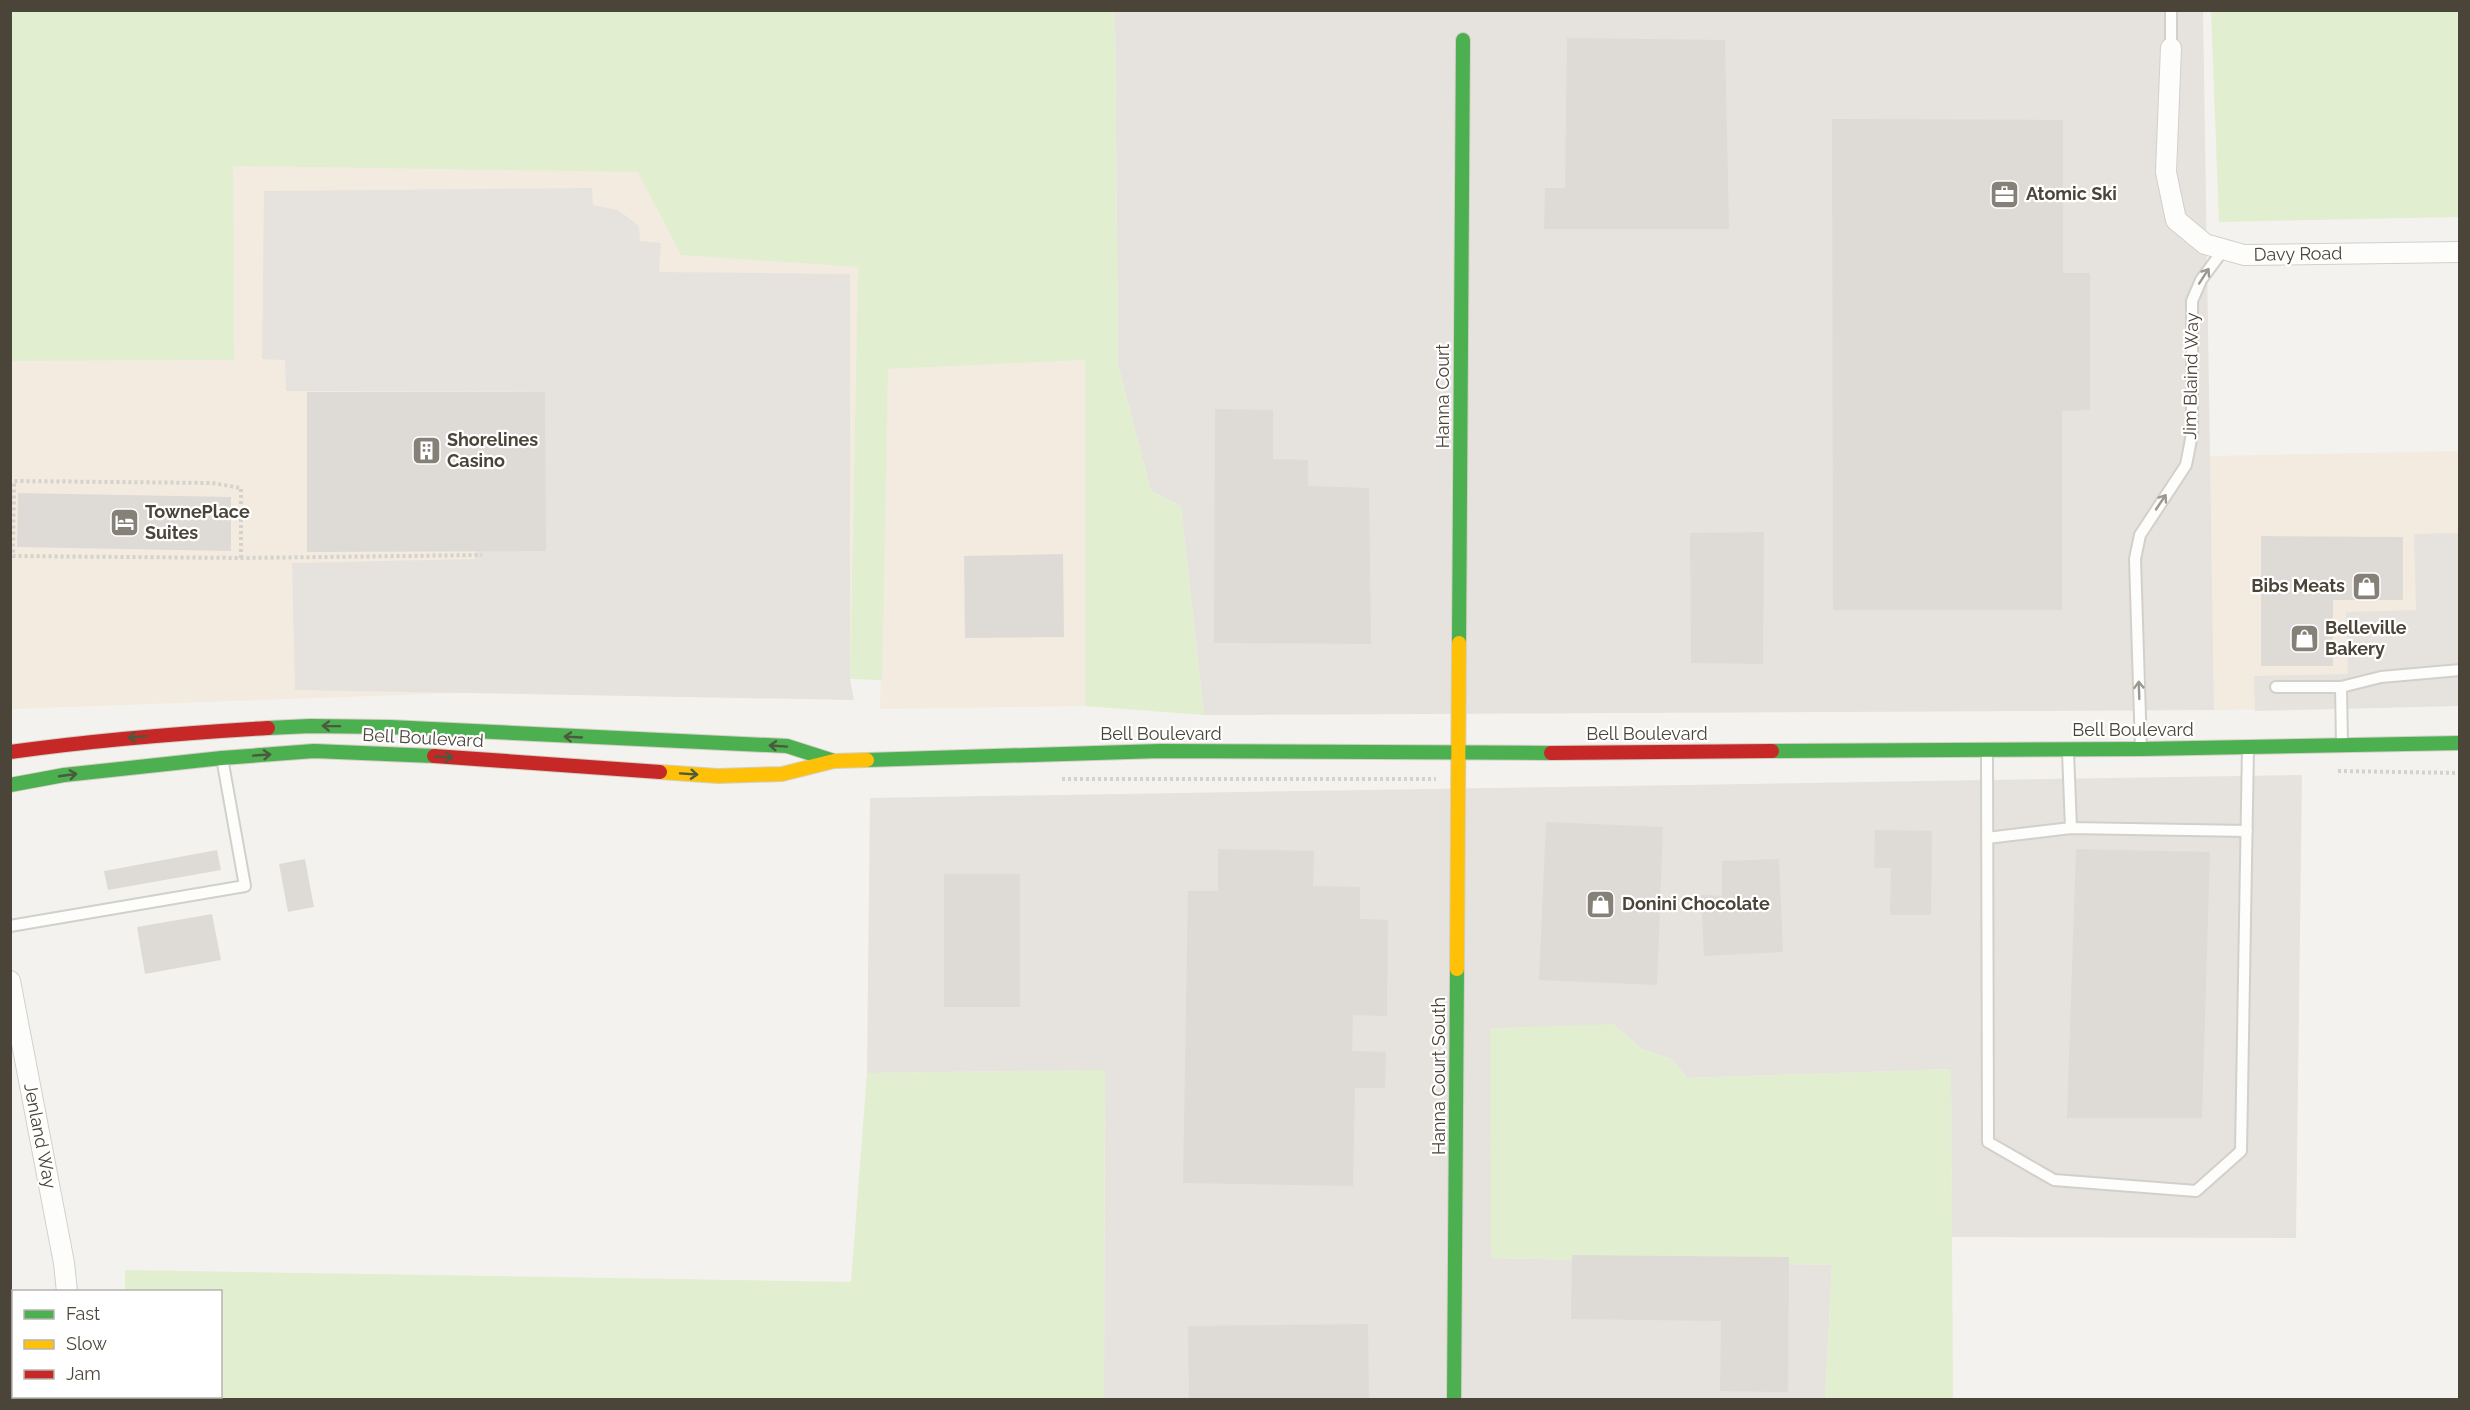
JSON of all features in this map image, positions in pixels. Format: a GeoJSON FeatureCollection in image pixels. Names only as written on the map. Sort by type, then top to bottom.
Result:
{"type":"FeatureCollection","features":[{"type":"Feature","properties":{"kind":"main road","name":"Hanna Court"},"geometry":{"type":"LineString","coordinates":[[1460,753],[1463,40]]}},
{"type":"Feature","properties":{"kind":"main road","name":"Bell Boulevard"},"geometry":{"type":"LineString","coordinates":[[10,752],[197,732],[310,726],[390,727],[787,746],[834,761]]}},
{"type":"Feature","properties":{"kind":"main road","name":"Bell Boulevard"},"geometry":{"type":"LineString","coordinates":[[10,785],[64,775],[314,750],[718,776],[782,774],[834,761],[1160,751],[1460,753],[2141,749],[2460,743]]}},
{"type":"Feature","properties":{"kind":"main road","name":"Hanna Court South"},"geometry":{"type":"LineString","coordinates":[[1454,1400],[1460,753]]}},
{"type":"Feature","properties":{"kind":"street","name":"Davy Road"},"geometry":{"type":"LineString","coordinates":[[2171,48],[2166,172],[2176,220],[2205,244],[2244,255],[2460,252]]}},
{"type":"Feature","properties":{"kind":"street","name":"Jenland Way"},"geometry":{"type":"LineString","coordinates":[[10,981],[62,1252],[67,1290]]}},
{"type":"Feature","properties":{"kind":"lane"},"geometry":{"type":"LineString","coordinates":[[2171,10],[2171,48]]}},
{"type":"Feature","properties":{"kind":"lane","name":"Jim Blaind Way"},"geometry":{"type":"LineString","coordinates":[[2141,749],[2135,559],[2140,535],[2186,465],[2192,434],[2192,301],[2201,280],[2224,249]]}},
{"type":"Feature","properties":{"kind":"lane"},"geometry":{"type":"LineString","coordinates":[[2276,687],[2342,687],[2381,676],[2460,670]]}},
{"type":"Feature","properties":{"kind":"lane"},"geometry":{"type":"LineString","coordinates":[[2342,687],[2342,745]]}},
{"type":"Feature","properties":{"kind":"lane"},"geometry":{"type":"LineString","coordinates":[[1987,749],[1988,1142],[2054,1180],[2196,1191],[2241,1151],[2248,747]]}},
{"type":"Feature","properties":{"kind":"lane"},"geometry":{"type":"LineString","coordinates":[[2068,748],[2071,828]]}},
{"type":"Feature","properties":{"kind":"lane"},"geometry":{"type":"LineString","coordinates":[[10,926],[245,886],[222,758]]}},
{"type":"Feature","properties":{"kind":"lane"},"geometry":{"type":"LineString","coordinates":[[1988,838],[2071,828],[2247,831]]}},
{"type":"Feature","properties":{"kind":"path"},"geometry":{"type":"LineString","coordinates":[[241,558],[241,488],[212,483],[14,482],[13,556],[241,558],[482,555]]}},
{"type":"Feature","properties":{"kind":"path"},"geometry":{"type":"LineString","coordinates":[[1061,779],[1442,779]]}},
{"type":"Feature","properties":{"kind":"shaded area"},"geometry":{"type":"Polygon","coordinates":[[[1115,11],[2203,11],[2214,710],[1204,715],[1181,506],[1151,491],[1118,365],[1115,11]]]}},
{"type":"Feature","properties":{"kind":"shaded area"},"geometry":{"type":"Polygon","coordinates":[[[232,166],[638,171],[681,255],[858,267],[850,679],[11,709],[10,361],[234,360],[232,166]]]}},
{"type":"Feature","properties":{"kind":"shaded area"},"geometry":{"type":"Polygon","coordinates":[[[592,188],[593,205],[618,210],[639,226],[640,241],[661,243],[659,272],[850,274],[850,679],[854,700],[295,690],[292,563],[475,559],[481,519],[544,392],[286,391],[285,360],[262,359],[264,191],[592,188]]]}},
{"type":"Feature","properties":{"kind":"shaded area"},"geometry":{"type":"Polygon","coordinates":[[[1086,360],[1085,706],[880,709],[888,369],[1086,360]]]}},
{"type":"Feature","properties":{"kind":"shaded area"},"geometry":{"type":"Polygon","coordinates":[[[2459,451],[2459,706],[2214,710],[2210,456],[2459,451]]]}},
{"type":"Feature","properties":{"kind":"shaded area"},"geometry":{"type":"Polygon","coordinates":[[[2459,533],[2459,706],[2255,711],[2254,676],[2348,674],[2346,612],[2416,610],[2414,534],[2459,533]]]}},
{"type":"Feature","properties":{"kind":"shaded area"},"geometry":{"type":"Polygon","coordinates":[[[2302,775],[2296,1238],[1952,1237],[1951,1069],[1687,1078],[1672,1059],[1642,1049],[1613,1024],[1491,1258],[1832,1265],[1825,1399],[1104,1399],[1105,1070],[867,1073],[870,798],[2302,775]]]}},
{"type":"Feature","properties":{"kind":"green space"},"geometry":{"type":"Polygon","coordinates":[[[10,11],[1115,11],[1118,365],[1151,491],[1181,506],[1204,715],[1085,706],[1085,360],[888,369],[882,680],[850,679],[858,267],[681,255],[638,172],[233,166],[234,360],[11,361],[10,11]]]}},
{"type":"Feature","properties":{"kind":"green space"},"geometry":{"type":"Polygon","coordinates":[[[2211,11],[2459,11],[2459,217],[2219,222],[2211,11]]]}},
{"type":"Feature","properties":{"kind":"green space"},"geometry":{"type":"Polygon","coordinates":[[[1613,1024],[1642,1049],[1672,1059],[1687,1078],[1951,1069],[1953,1399],[1825,1399],[1832,1265],[1491,1258],[1490,1028],[1613,1024]]]}},
{"type":"Feature","properties":{"kind":"green space"},"geometry":{"type":"Polygon","coordinates":[[[1105,1070],[1104,1399],[126,1399],[222,1398],[222,1290],[125,1290],[125,1270],[851,1282],[867,1073],[1105,1070]]]}},
{"type":"Feature","properties":{"kind":"building"},"geometry":{"type":"Polygon","coordinates":[[[1567,38],[1725,40],[1729,229],[1544,229],[1545,188],[1565,188],[1567,38]]]}},
{"type":"Feature","properties":{"kind":"building"},"geometry":{"type":"Polygon","coordinates":[[[1832,119],[2063,120],[2063,273],[2090,273],[2090,410],[2062,411],[2062,610],[1833,610],[1832,119]]]}},
{"type":"Feature","properties":{"kind":"building","name":"Shorelines Casino"},"geometry":{"type":"Polygon","coordinates":[[[307,392],[545,392],[546,551],[307,552],[307,392]]]}},
{"type":"Feature","properties":{"kind":"building"},"geometry":{"type":"Polygon","coordinates":[[[1215,409],[1273,410],[1273,459],[1308,460],[1308,486],[1369,488],[1371,644],[1214,643],[1215,409]]]}},
{"type":"Feature","properties":{"kind":"building","name":"TownePlace Suites"},"geometry":{"type":"Polygon","coordinates":[[[18,493],[231,497],[231,551],[17,547],[18,493]]]}},
{"type":"Feature","properties":{"kind":"building"},"geometry":{"type":"Polygon","coordinates":[[[1764,532],[1763,664],[1691,663],[1690,533],[1764,532]]]}},
{"type":"Feature","properties":{"kind":"building"},"geometry":{"type":"Polygon","coordinates":[[[2261,536],[2403,537],[2403,600],[2333,600],[2333,666],[2261,666],[2261,536]]]}},
{"type":"Feature","properties":{"kind":"building"},"geometry":{"type":"Polygon","coordinates":[[[1063,554],[1064,637],[965,638],[964,556],[1063,554]]]}},
{"type":"Feature","properties":{"kind":"building","name":"Donini Chocolate"},"geometry":{"type":"Polygon","coordinates":[[[1546,822],[1663,827],[1657,985],[1539,980],[1546,822]]]}},
{"type":"Feature","properties":{"kind":"building"},"geometry":{"type":"Polygon","coordinates":[[[1875,830],[1932,831],[1931,915],[1890,915],[1891,868],[1874,868],[1875,830]]]}},
{"type":"Feature","properties":{"kind":"building"},"geometry":{"type":"Polygon","coordinates":[[[1218,849],[1314,851],[1313,886],[1360,887],[1360,919],[1388,920],[1387,1016],[1353,1015],[1352,1051],[1386,1052],[1385,1088],[1355,1088],[1353,1186],[1183,1183],[1188,891],[1218,891],[1218,849]]]}},
{"type":"Feature","properties":{"kind":"building"},"geometry":{"type":"Polygon","coordinates":[[[2076,849],[2210,852],[2202,1118],[2067,1118],[2076,849]]]}},
{"type":"Feature","properties":{"kind":"building"},"geometry":{"type":"Polygon","coordinates":[[[217,850],[221,870],[108,890],[104,871],[217,850]]]}},
{"type":"Feature","properties":{"kind":"building"},"geometry":{"type":"Polygon","coordinates":[[[305,859],[314,907],[288,912],[279,864],[305,859]]]}},
{"type":"Feature","properties":{"kind":"building"},"geometry":{"type":"Polygon","coordinates":[[[1779,859],[1783,952],[1704,956],[1701,895],[1722,896],[1722,861],[1779,859]]]}},
{"type":"Feature","properties":{"kind":"building"},"geometry":{"type":"Polygon","coordinates":[[[944,874],[1020,874],[1020,1007],[944,1007],[944,874]]]}},
{"type":"Feature","properties":{"kind":"building"},"geometry":{"type":"Polygon","coordinates":[[[212,914],[221,960],[145,974],[137,927],[212,914]]]}},
{"type":"Feature","properties":{"kind":"building"},"geometry":{"type":"Polygon","coordinates":[[[1572,1255],[1789,1257],[1788,1392],[1720,1391],[1721,1321],[1571,1319],[1572,1255]]]}},
{"type":"Feature","properties":{"kind":"building"},"geometry":{"type":"Polygon","coordinates":[[[1368,1324],[1369,1400],[1189,1400],[1188,1326],[1368,1324]]]}},
{"type":"Feature","properties":{"kind":"traffic: fast"},"geometry":{"type":"LineString","coordinates":[[1459,643],[1463,40]]}},
{"type":"Feature","properties":{"kind":"traffic: fast"},"geometry":{"type":"LineString","coordinates":[[268,728],[390,727],[787,746],[834,761]]}},
{"type":"Feature","properties":{"kind":"traffic: fast"},"geometry":{"type":"LineString","coordinates":[[1772,751],[2141,749],[2460,743]]}},
{"type":"Feature","properties":{"kind":"traffic: fast"},"geometry":{"type":"LineString","coordinates":[[10,785],[64,775],[222,758],[314,751],[434,756]]}},
{"type":"Feature","properties":{"kind":"traffic: fast"},"geometry":{"type":"LineString","coordinates":[[867,760],[1160,751],[1551,753]]}},
{"type":"Feature","properties":{"kind":"traffic: fast"},"geometry":{"type":"LineString","coordinates":[[1454,1400],[1457,969]]}},
{"type":"Feature","properties":{"kind":"traffic: slow"},"geometry":{"type":"LineString","coordinates":[[1457,969],[1459,643]]}},
{"type":"Feature","properties":{"kind":"traffic: slow"},"geometry":{"type":"LineString","coordinates":[[660,772],[718,776],[782,774],[834,761],[867,760]]}},
{"type":"Feature","properties":{"kind":"traffic: jam"},"geometry":{"type":"LineString","coordinates":[[10,752],[139,737],[268,728]]}},
{"type":"Feature","properties":{"kind":"traffic: jam"},"geometry":{"type":"LineString","coordinates":[[1551,753],[1772,751]]}},
{"type":"Feature","properties":{"kind":"traffic: jam"},"geometry":{"type":"LineString","coordinates":[[434,756],[660,772]]}},
{"type":"Feature","properties":{"kind":"place","name":"Atomic Ski"},"geometry":{"type":"Point","coordinates":[2005,194]}},
{"type":"Feature","properties":{"kind":"place","name":"Shorelines Casino"},"geometry":{"type":"Point","coordinates":[426,450]}},
{"type":"Feature","properties":{"kind":"place","name":"TownePlace Suites"},"geometry":{"type":"Point","coordinates":[124,522]}},
{"type":"Feature","properties":{"kind":"place","name":"Bibs Meats"},"geometry":{"type":"Point","coordinates":[2366,586]}},
{"type":"Feature","properties":{"kind":"place","name":"Belleville Bakery"},"geometry":{"type":"Point","coordinates":[2304,638]}},
{"type":"Feature","properties":{"kind":"place","name":"Donini Chocolate"},"geometry":{"type":"Point","coordinates":[1601,904]}}]}
